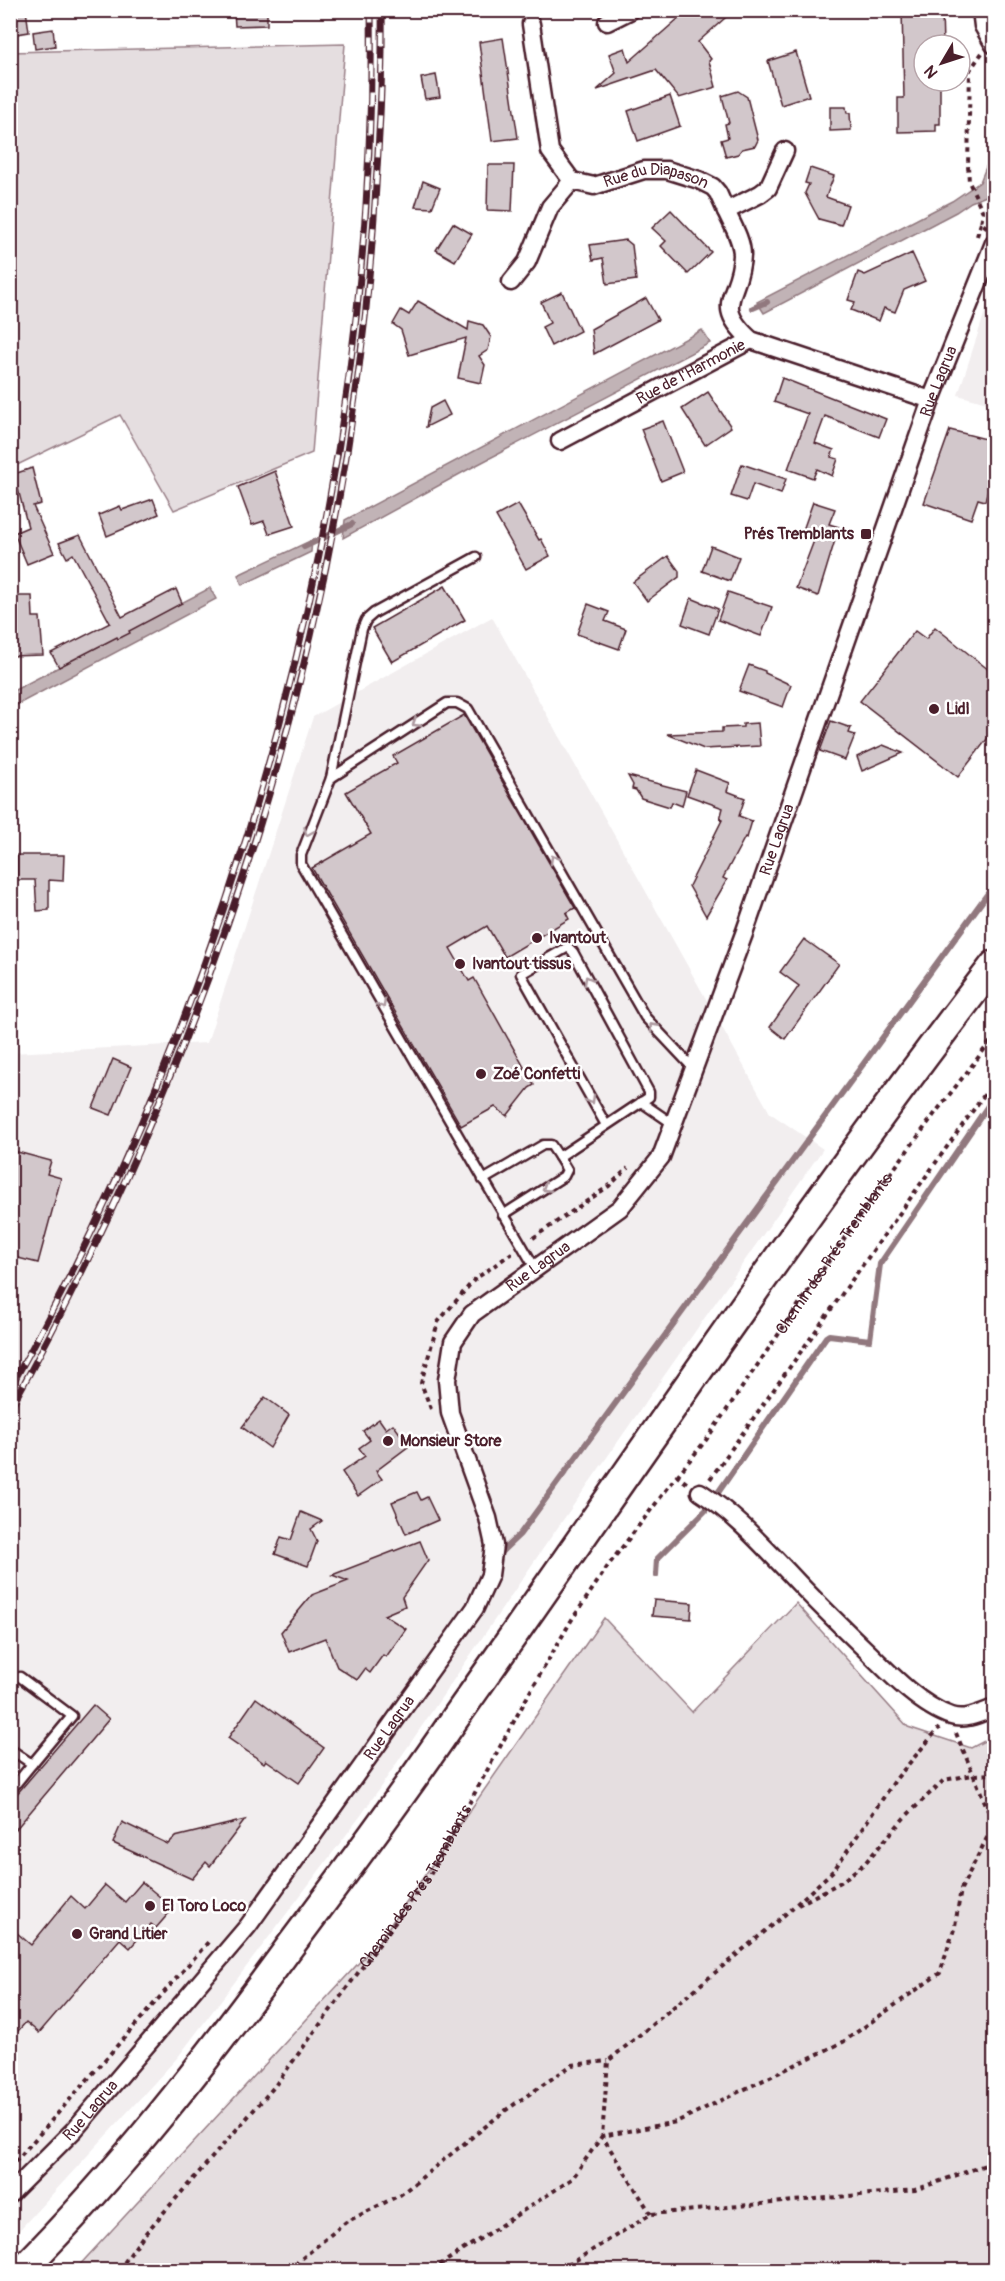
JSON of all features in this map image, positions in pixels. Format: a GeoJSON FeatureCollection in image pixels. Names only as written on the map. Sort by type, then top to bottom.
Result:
{"type":"FeatureCollection","features":[{"type":"Feature","properties":{"kind":"main road"},"geometry":{"type":"LineString","coordinates":[[22,2271],[68,2224],[144,2135],[251,2000],[391,1811],[797,1229],[994,965]]}},
{"type":"Feature","properties":{"kind":"street"},"geometry":{"type":"LineString","coordinates":[[607,22],[631,10]]}},
{"type":"Feature","properties":{"kind":"street"},"geometry":{"type":"LineString","coordinates":[[981,10],[983,26],[993,43]]}},
{"type":"Feature","properties":{"kind":"street"},"geometry":{"type":"LineString","coordinates":[[512,282],[527,262],[549,207],[572,181],[550,151],[531,24]]}},
{"type":"Feature","properties":{"kind":"street","name":"Rue du Diapason"},"geometry":{"type":"LineString","coordinates":[[726,211],[768,188],[785,151]]}},
{"type":"Feature","properties":{"kind":"street","name":"Rue du Diapason"},"geometry":{"type":"LineString","coordinates":[[572,181],[594,186],[644,170],[667,170],[699,180],[712,187],[718,193],[740,241],[742,253],[729,306],[737,327],[752,340]]}},
{"type":"Feature","properties":{"kind":"street","name":"Rue Lagrua"},"geometry":{"type":"LineString","coordinates":[[10,2194],[75,2129],[248,1926],[476,1608],[490,1575],[494,1545],[488,1518],[450,1413],[448,1365],[453,1342],[472,1314],[620,1208],[661,1157],[749,920],[932,400],[994,243]]}},
{"type":"Feature","properties":{"kind":"street","name":"Rue de l'Harmonie"},"geometry":{"type":"LineString","coordinates":[[560,441],[752,340],[932,400]]}},
{"type":"Feature","properties":{"kind":"street"},"geometry":{"type":"LineString","coordinates":[[700,1492],[721,1506],[745,1527],[888,1672],[932,1707],[949,1716],[959,1718],[973,1716],[994,1708]]}},
{"type":"Feature","properties":{"kind":"lane"},"geometry":{"type":"LineString","coordinates":[[476,557],[374,613],[366,620],[331,778],[301,849],[302,864],[535,1268]]}},
{"type":"Feature","properties":{"kind":"lane"},"geometry":{"type":"LineString","coordinates":[[331,778],[447,703],[457,703],[468,709],[645,1017],[694,1069]]}},
{"type":"Feature","properties":{"kind":"lane"},"geometry":{"type":"LineString","coordinates":[[559,1157],[649,1097],[650,1092],[573,952],[568,947],[563,948],[521,974],[606,1125]]}},
{"type":"Feature","properties":{"kind":"lane"},"geometry":{"type":"LineString","coordinates":[[641,1102],[673,1124]]}},
{"type":"Feature","properties":{"kind":"lane"},"geometry":{"type":"LineString","coordinates":[[483,1180],[543,1145],[551,1145],[567,1170],[564,1176],[503,1215]]}},
{"type":"Feature","properties":{"kind":"lane"},"geometry":{"type":"LineString","coordinates":[[10,1791],[72,1716],[20,1677]]}},
{"type":"Feature","properties":{"kind":"lane"},"geometry":{"type":"LineString","coordinates":[[10,1749],[32,1764]]}},
{"type":"Feature","properties":{"kind":"path"},"geometry":{"type":"LineString","coordinates":[[993,43],[970,70],[969,182],[983,212],[981,223],[994,234]]}},
{"type":"Feature","properties":{"kind":"path","name":"Chemin des Prés Tremblants"},"geometry":{"type":"LineString","coordinates":[[119,2271],[143,2236],[274,2087],[430,1875],[531,1690],[571,1621],[610,1563],[726,1412],[865,1208],[994,1037]]}},
{"type":"Feature","properties":{"kind":"path"},"geometry":{"type":"LineString","coordinates":[[677,1476],[700,1492],[994,1081]]}},
{"type":"Feature","properties":{"kind":"path"},"geometry":{"type":"LineString","coordinates":[[288,2271],[346,2222],[400,2195],[506,2110],[572,2065],[608,2061],[792,1908],[834,1869],[896,1779],[949,1716],[994,1824],[961,1889],[955,1926],[940,1973],[833,2047],[676,2122],[602,2136]]}},
{"type":"Feature","properties":{"kind":"path"},"geometry":{"type":"LineString","coordinates":[[792,1908],[841,1882],[865,1863],[904,1818],[944,1780],[994,1774]]}},
{"type":"Feature","properties":{"kind":"path"},"geometry":{"type":"LineString","coordinates":[[432,2271],[572,2179],[602,2136],[608,2061]]}},
{"type":"Feature","properties":{"kind":"path"},"geometry":{"type":"LineString","coordinates":[[602,2136],[651,2214]]}},
{"type":"Feature","properties":{"kind":"path"},"geometry":{"type":"LineString","coordinates":[[560,2271],[651,2214],[915,2190],[994,2162]]}},
{"type":"Feature","properties":{"kind":"shaded area"},"geometry":{"type":"Polygon","coordinates":[[[345,44],[312,453],[174,510],[120,415],[11,468],[11,52],[345,44]]]}},
{"type":"Feature","properties":{"kind":"shaded area"},"geometry":{"type":"Polygon","coordinates":[[[992,75],[994,75],[994,147],[992,75]]]}},
{"type":"Feature","properties":{"kind":"shaded area"},"geometry":{"type":"Polygon","coordinates":[[[994,147],[994,193],[971,202],[764,313],[757,302],[952,201],[980,182],[994,147]]]}},
{"type":"Feature","properties":{"kind":"shaded area"},"geometry":{"type":"Polygon","coordinates":[[[994,284],[994,405],[958,395],[994,284]]]}},
{"type":"Feature","properties":{"kind":"shaded area"},"geometry":{"type":"Polygon","coordinates":[[[702,330],[710,343],[469,469],[343,538],[345,520],[702,330]]]}},
{"type":"Feature","properties":{"kind":"shaded area"},"geometry":{"type":"Polygon","coordinates":[[[312,540],[311,552],[242,585],[238,575],[312,540]]]}},
{"type":"Feature","properties":{"kind":"shaded area"},"geometry":{"type":"Polygon","coordinates":[[[210,588],[216,599],[11,708],[11,692],[210,588]]]}},
{"type":"Feature","properties":{"kind":"shaded area"},"geometry":{"type":"Polygon","coordinates":[[[492,617],[770,1113],[823,1149],[542,1550],[362,1814],[178,2057],[11,2239],[11,1053],[207,1043],[313,717],[492,617]]]}},
{"type":"Feature","properties":{"kind":"shaded area"},"geometry":{"type":"Polygon","coordinates":[[[796,1603],[908,1727],[971,1748],[994,1736],[994,2270],[75,2270],[379,1941],[604,1618],[692,1712],[796,1603]]]}},
{"type":"Feature","properties":{"kind":"building"},"geometry":{"type":"Polygon","coordinates":[[[10,10],[26,10],[29,32],[10,35],[10,10]]]}},
{"type":"Feature","properties":{"kind":"building"},"geometry":{"type":"Polygon","coordinates":[[[267,10],[267,25],[235,26],[234,11],[267,10]]]}},
{"type":"Feature","properties":{"kind":"building"},"geometry":{"type":"Polygon","coordinates":[[[688,10],[734,10],[698,42],[711,59],[709,61],[716,87],[679,98],[656,70],[597,90],[616,73],[609,54],[625,48],[629,62],[688,10]]]}},
{"type":"Feature","properties":{"kind":"building"},"geometry":{"type":"Polygon","coordinates":[[[902,10],[942,10],[943,33],[912,33],[912,93],[940,93],[940,124],[936,124],[936,131],[898,132],[898,98],[904,98],[902,10]]]}},
{"type":"Feature","properties":{"kind":"building"},"geometry":{"type":"Polygon","coordinates":[[[53,29],[55,46],[35,49],[33,32],[53,29]]]}},
{"type":"Feature","properties":{"kind":"building"},"geometry":{"type":"Polygon","coordinates":[[[503,38],[518,138],[492,141],[479,42],[503,38]]]}},
{"type":"Feature","properties":{"kind":"building"},"geometry":{"type":"Polygon","coordinates":[[[796,52],[809,96],[781,105],[768,61],[796,52]]]}},
{"type":"Feature","properties":{"kind":"building"},"geometry":{"type":"Polygon","coordinates":[[[436,75],[440,97],[425,99],[421,78],[436,75]]]}},
{"type":"Feature","properties":{"kind":"building"},"geometry":{"type":"Polygon","coordinates":[[[738,91],[747,97],[758,140],[755,146],[742,149],[738,154],[726,157],[721,140],[728,138],[725,124],[729,123],[722,96],[738,91]]]}},
{"type":"Feature","properties":{"kind":"building"},"geometry":{"type":"Polygon","coordinates":[[[670,96],[680,126],[638,141],[628,111],[670,96]]]}},
{"type":"Feature","properties":{"kind":"building"},"geometry":{"type":"Polygon","coordinates":[[[830,107],[846,107],[847,113],[850,113],[851,130],[830,131],[830,107]]]}},
{"type":"Feature","properties":{"kind":"building"},"geometry":{"type":"Polygon","coordinates":[[[488,165],[514,165],[512,211],[487,210],[488,165]]]}},
{"type":"Feature","properties":{"kind":"building"},"geometry":{"type":"Polygon","coordinates":[[[810,168],[834,176],[826,197],[848,205],[841,225],[819,219],[814,210],[805,193],[809,184],[805,183],[810,168]]]}},
{"type":"Feature","properties":{"kind":"building"},"geometry":{"type":"Polygon","coordinates":[[[423,181],[440,188],[432,208],[415,207],[423,181]]]}},
{"type":"Feature","properties":{"kind":"building"},"geometry":{"type":"Polygon","coordinates":[[[671,210],[711,252],[688,274],[661,246],[666,241],[652,228],[671,210]]]}},
{"type":"Feature","properties":{"kind":"building"},"geometry":{"type":"Polygon","coordinates":[[[453,223],[472,234],[455,261],[436,250],[453,223]]]}},
{"type":"Feature","properties":{"kind":"building"},"geometry":{"type":"Polygon","coordinates":[[[626,240],[632,245],[636,280],[607,284],[603,258],[593,260],[590,245],[626,240]]]}},
{"type":"Feature","properties":{"kind":"building"},"geometry":{"type":"Polygon","coordinates":[[[912,253],[925,281],[904,290],[895,312],[884,308],[879,321],[851,310],[855,302],[848,300],[858,272],[865,275],[912,253]]]}},
{"type":"Feature","properties":{"kind":"building"},"geometry":{"type":"Polygon","coordinates":[[[562,292],[580,331],[551,346],[542,327],[550,323],[541,302],[562,292]]]}},
{"type":"Feature","properties":{"kind":"building"},"geometry":{"type":"Polygon","coordinates":[[[646,298],[658,320],[594,354],[591,329],[646,298]]]}},
{"type":"Feature","properties":{"kind":"building"},"geometry":{"type":"Polygon","coordinates":[[[418,301],[468,330],[469,321],[483,325],[491,337],[488,350],[479,356],[485,365],[481,383],[458,378],[466,338],[409,355],[401,330],[393,324],[401,310],[409,315],[418,301]]]}},
{"type":"Feature","properties":{"kind":"building"},"geometry":{"type":"Polygon","coordinates":[[[782,378],[886,419],[879,437],[825,416],[815,443],[834,450],[831,457],[838,459],[832,476],[817,469],[813,478],[788,469],[808,414],[774,402],[782,378]]]}},
{"type":"Feature","properties":{"kind":"building"},"geometry":{"type":"Polygon","coordinates":[[[708,392],[731,427],[705,445],[682,409],[708,392]]]}},
{"type":"Feature","properties":{"kind":"building"},"geometry":{"type":"Polygon","coordinates":[[[443,401],[450,415],[426,427],[430,408],[443,401]]]}},
{"type":"Feature","properties":{"kind":"building"},"geometry":{"type":"Polygon","coordinates":[[[663,421],[683,472],[661,481],[641,429],[663,421]]]}},
{"type":"Feature","properties":{"kind":"building"},"geometry":{"type":"Polygon","coordinates":[[[950,430],[994,441],[994,452],[988,470],[994,471],[992,490],[988,489],[985,501],[978,499],[971,519],[924,503],[950,430]]]}},
{"type":"Feature","properties":{"kind":"building"},"geometry":{"type":"Polygon","coordinates":[[[742,464],[786,479],[781,494],[753,484],[747,501],[731,496],[742,464]]]}},
{"type":"Feature","properties":{"kind":"building"},"geometry":{"type":"Polygon","coordinates":[[[32,468],[41,504],[33,506],[54,553],[27,564],[14,533],[28,527],[14,474],[32,468]]]}},
{"type":"Feature","properties":{"kind":"building"},"geometry":{"type":"Polygon","coordinates":[[[275,471],[294,526],[269,534],[264,521],[252,525],[238,487],[275,471]]]}},
{"type":"Feature","properties":{"kind":"building"},"geometry":{"type":"Polygon","coordinates":[[[153,499],[159,514],[107,536],[99,515],[120,506],[122,510],[153,499]]]}},
{"type":"Feature","properties":{"kind":"building"},"geometry":{"type":"Polygon","coordinates":[[[813,502],[835,509],[829,524],[839,527],[818,596],[796,588],[815,538],[802,533],[813,502]]]}},
{"type":"Feature","properties":{"kind":"building"},"geometry":{"type":"Polygon","coordinates":[[[518,504],[550,556],[526,569],[496,516],[518,504]]]}},
{"type":"Feature","properties":{"kind":"building"},"geometry":{"type":"Polygon","coordinates":[[[80,535],[122,617],[176,589],[182,603],[129,631],[130,633],[118,639],[117,637],[59,667],[51,653],[110,623],[73,554],[67,558],[59,543],[80,535]]]}},
{"type":"Feature","properties":{"kind":"building"},"geometry":{"type":"Polygon","coordinates":[[[711,546],[739,557],[730,581],[702,571],[711,546]]]}},
{"type":"Feature","properties":{"kind":"building"},"geometry":{"type":"Polygon","coordinates":[[[668,556],[679,571],[679,577],[647,601],[633,582],[668,556]]]}},
{"type":"Feature","properties":{"kind":"building"},"geometry":{"type":"Polygon","coordinates":[[[445,586],[465,620],[392,662],[372,628],[445,586]]]}},
{"type":"Feature","properties":{"kind":"building"},"geometry":{"type":"Polygon","coordinates":[[[728,592],[772,607],[761,636],[718,620],[728,592]]]}},
{"type":"Feature","properties":{"kind":"building"},"geometry":{"type":"Polygon","coordinates":[[[10,596],[32,596],[33,617],[40,617],[43,655],[10,656],[10,596]]]}},
{"type":"Feature","properties":{"kind":"building"},"geometry":{"type":"Polygon","coordinates":[[[691,598],[718,609],[709,634],[682,624],[691,598]]]}},
{"type":"Feature","properties":{"kind":"building"},"geometry":{"type":"Polygon","coordinates":[[[588,604],[609,612],[605,621],[626,629],[619,649],[577,634],[588,604]]]}},
{"type":"Feature","properties":{"kind":"building"},"geometry":{"type":"Polygon","coordinates":[[[935,627],[994,674],[994,730],[958,777],[860,701],[915,631],[926,639],[935,627]]]}},
{"type":"Feature","properties":{"kind":"building"},"geometry":{"type":"Polygon","coordinates":[[[749,665],[791,685],[783,707],[739,691],[749,665]]]}},
{"type":"Feature","properties":{"kind":"building"},"geometry":{"type":"Polygon","coordinates":[[[464,715],[575,908],[566,913],[569,919],[505,957],[487,926],[450,948],[469,981],[474,978],[534,1085],[529,1088],[507,1116],[495,1107],[461,1126],[312,868],[371,834],[346,792],[397,763],[393,756],[464,715]]]}},
{"type":"Feature","properties":{"kind":"building"},"geometry":{"type":"Polygon","coordinates":[[[831,721],[851,728],[849,733],[855,735],[845,760],[820,751],[831,721]]]}},
{"type":"Feature","properties":{"kind":"building"},"geometry":{"type":"Polygon","coordinates":[[[758,723],[760,746],[704,749],[667,734],[722,732],[722,728],[743,727],[743,724],[758,723]]]}},
{"type":"Feature","properties":{"kind":"building"},"geometry":{"type":"Polygon","coordinates":[[[883,745],[903,753],[862,771],[857,757],[883,745]]]}},
{"type":"Feature","properties":{"kind":"building"},"geometry":{"type":"Polygon","coordinates":[[[696,770],[730,783],[727,791],[745,798],[739,816],[752,821],[747,838],[745,837],[723,878],[727,880],[706,916],[689,886],[722,820],[720,819],[723,808],[687,795],[696,770]]]}},
{"type":"Feature","properties":{"kind":"building"},"geometry":{"type":"Polygon","coordinates":[[[628,776],[686,791],[682,806],[672,802],[670,807],[641,798],[636,790],[632,789],[633,785],[628,776]]]}},
{"type":"Feature","properties":{"kind":"building"},"geometry":{"type":"Polygon","coordinates":[[[17,855],[64,855],[63,881],[49,880],[49,910],[37,911],[35,880],[17,880],[17,855]]]}},
{"type":"Feature","properties":{"kind":"building"},"geometry":{"type":"Polygon","coordinates":[[[804,939],[839,964],[785,1039],[770,1027],[799,986],[780,972],[804,939]]]}},
{"type":"Feature","properties":{"kind":"building"},"geometry":{"type":"Polygon","coordinates":[[[113,1059],[131,1067],[111,1115],[93,1108],[113,1059]]]}},
{"type":"Feature","properties":{"kind":"building"},"geometry":{"type":"Polygon","coordinates":[[[10,1150],[51,1161],[47,1174],[61,1178],[38,1263],[10,1256],[10,1150]]]}},
{"type":"Feature","properties":{"kind":"building"},"geometry":{"type":"Polygon","coordinates":[[[265,1397],[289,1415],[270,1448],[242,1427],[265,1397]]]}},
{"type":"Feature","properties":{"kind":"building"},"geometry":{"type":"Polygon","coordinates":[[[379,1419],[386,1429],[393,1424],[409,1446],[376,1471],[382,1479],[358,1496],[342,1472],[365,1456],[359,1448],[370,1440],[363,1431],[379,1419]]]}},
{"type":"Feature","properties":{"kind":"building"},"geometry":{"type":"Polygon","coordinates":[[[417,1492],[421,1500],[427,1497],[438,1520],[406,1534],[392,1502],[417,1492]]]}},
{"type":"Feature","properties":{"kind":"building"},"geometry":{"type":"Polygon","coordinates":[[[301,1512],[322,1521],[311,1529],[317,1541],[308,1566],[275,1554],[281,1537],[291,1540],[301,1512]]]}},
{"type":"Feature","properties":{"kind":"building"},"geometry":{"type":"Polygon","coordinates":[[[420,1541],[428,1560],[402,1597],[405,1606],[384,1615],[406,1629],[386,1657],[383,1655],[370,1673],[365,1669],[357,1680],[337,1667],[325,1638],[289,1652],[281,1632],[312,1595],[348,1581],[332,1575],[420,1541]]]}},
{"type":"Feature","properties":{"kind":"building"},"geometry":{"type":"Polygon","coordinates":[[[654,1600],[692,1603],[691,1619],[652,1616],[654,1600]]]}},
{"type":"Feature","properties":{"kind":"building"},"geometry":{"type":"Polygon","coordinates":[[[256,1698],[324,1748],[299,1783],[266,1760],[264,1763],[228,1738],[256,1698]]]}},
{"type":"Feature","properties":{"kind":"building"},"geometry":{"type":"Polygon","coordinates":[[[93,1705],[109,1719],[10,1836],[10,1802],[93,1705]]]}},
{"type":"Feature","properties":{"kind":"building"},"geometry":{"type":"Polygon","coordinates":[[[245,1820],[210,1866],[206,1862],[192,1879],[113,1843],[122,1822],[168,1844],[175,1837],[245,1820]]]}},
{"type":"Feature","properties":{"kind":"building"},"geometry":{"type":"Polygon","coordinates":[[[142,1882],[166,1902],[162,1907],[169,1913],[156,1928],[151,1924],[130,1948],[120,1939],[39,2033],[26,2022],[10,2040],[10,1927],[31,1945],[71,1896],[85,1909],[105,1885],[125,1902],[142,1882]]]}},
{"type":"Feature","properties":{"kind":"waterway"},"geometry":{"type":"LineString","coordinates":[[753,308],[767,302]]}},
{"type":"Feature","properties":{"kind":"waterway"},"geometry":{"type":"LineString","coordinates":[[304,547],[352,524]]}},
{"type":"Feature","properties":{"kind":"waterway"},"geometry":{"type":"LineString","coordinates":[[497,1556],[520,1534],[994,885]]}},
{"type":"Feature","properties":{"kind":"waterway"},"geometry":{"type":"LineString","coordinates":[[715,1497],[826,1337],[829,1335],[870,1340],[880,1264],[994,1097]]}},
{"type":"Feature","properties":{"kind":"waterway"},"geometry":{"type":"LineString","coordinates":[[656,1575],[657,1559],[705,1511]]}},
{"type":"Feature","properties":{"kind":"railway"},"geometry":{"type":"LineString","coordinates":[[10,1388],[92,1231],[165,1066],[228,896],[280,722],[321,545],[350,366],[367,188],[371,10]]}},
{"type":"Feature","properties":{"kind":"railway"},"geometry":{"type":"LineString","coordinates":[[10,1409],[84,1268],[150,1124],[209,976],[260,825],[302,672],[336,517],[360,360],[375,202],[382,10]]}},
{"type":"Feature","properties":{"kind":"place","name":"Prés Tremblants"},"geometry":{"type":"Point","coordinates":[866,534]}},
{"type":"Feature","properties":{"kind":"place","name":"Lidl"},"geometry":{"type":"Point","coordinates":[934,709]}},
{"type":"Feature","properties":{"kind":"place","name":"Ivantout"},"geometry":{"type":"Point","coordinates":[537,938]}},
{"type":"Feature","properties":{"kind":"place","name":"Ivantout tissus"},"geometry":{"type":"Point","coordinates":[460,964]}},
{"type":"Feature","properties":{"kind":"place","name":"Zoé Confetti"},"geometry":{"type":"Point","coordinates":[481,1074]}},
{"type":"Feature","properties":{"kind":"place","name":"Monsieur Store"},"geometry":{"type":"Point","coordinates":[388,1441]}},
{"type":"Feature","properties":{"kind":"place","name":"El Toro Loco"},"geometry":{"type":"Point","coordinates":[150,1906]}},
{"type":"Feature","properties":{"kind":"place","name":"Grand Litier"},"geometry":{"type":"Point","coordinates":[77,1934]}}]}
